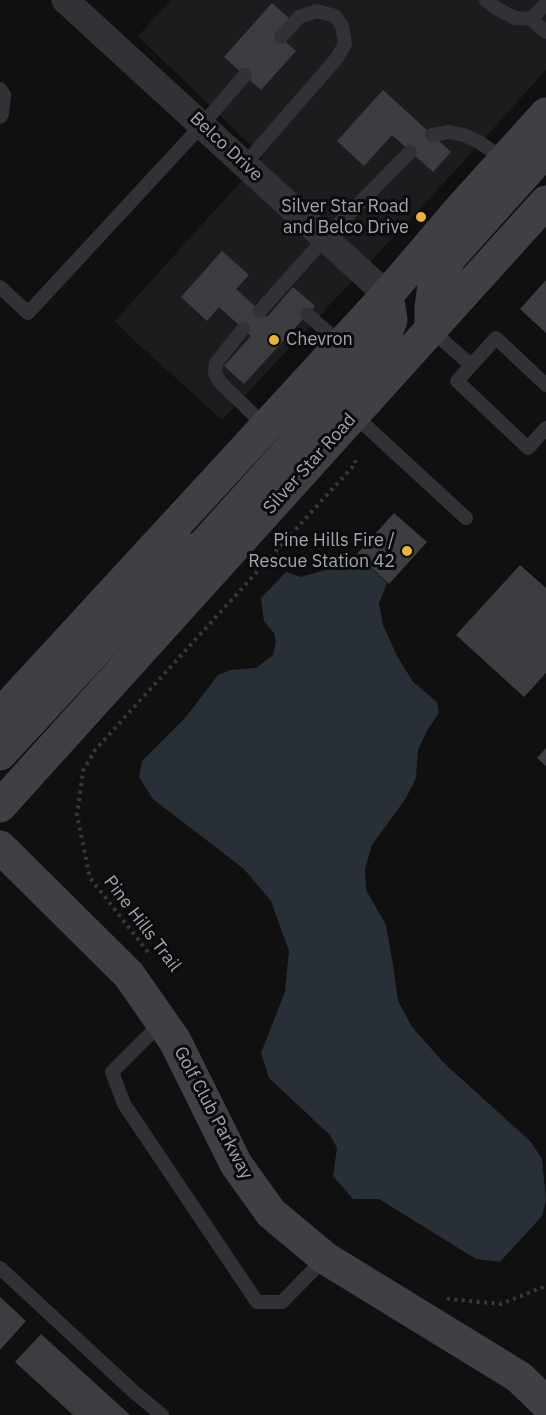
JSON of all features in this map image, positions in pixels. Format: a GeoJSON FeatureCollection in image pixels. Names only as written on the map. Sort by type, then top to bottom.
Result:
{"type":"FeatureCollection","features":[{"type":"Feature","properties":{"kind":"main road","name":"Silver Star Road"},"geometry":{"type":"LineString","coordinates":[[328,395],[341,344],[546,114]]}},
{"type":"Feature","properties":{"kind":"main road"},"geometry":{"type":"LineString","coordinates":[[431,330],[434,285],[451,256],[546,150]]}},
{"type":"Feature","properties":{"kind":"main road","name":"Silver Star Road"},"geometry":{"type":"LineString","coordinates":[[0,715],[265,426],[328,395],[431,330],[546,202]]}},
{"type":"Feature","properties":{"kind":"main road"},"geometry":{"type":"LineString","coordinates":[[0,806],[167,622],[193,557],[328,395],[382,344],[391,320],[387,295]]}},
{"type":"Feature","properties":{"kind":"main road"},"geometry":{"type":"LineString","coordinates":[[0,754],[147,595],[206,490]]}},
{"type":"Feature","properties":{"kind":"main road","name":"Golf Club Parkway"},"geometry":{"type":"LineString","coordinates":[[0,847],[129,975],[175,1041],[236,1164],[271,1213],[325,1258],[519,1377],[546,1404]]}},
{"type":"Feature","properties":{"kind":"street","name":"Belco Drive"},"geometry":{"type":"LineString","coordinates":[[65,0],[387,295]]}},
{"type":"Feature","properties":{"kind":"lane"},"geometry":{"type":"LineString","coordinates":[[486,0],[515,18],[531,19],[546,32]]}},
{"type":"Feature","properties":{"kind":"lane"},"geometry":{"type":"LineString","coordinates":[[531,19],[546,4]]}},
{"type":"Feature","properties":{"kind":"lane"},"geometry":{"type":"LineString","coordinates":[[245,164],[338,58],[345,44],[342,26],[335,16],[317,11],[299,16],[281,37]]}},
{"type":"Feature","properties":{"kind":"lane"},"geometry":{"type":"LineString","coordinates":[[0,287],[28,313],[202,125],[244,75]]}},
{"type":"Feature","properties":{"kind":"lane"},"geometry":{"type":"LineString","coordinates":[[0,89],[4,95],[0,117]]}},
{"type":"Feature","properties":{"kind":"lane"},"geometry":{"type":"LineString","coordinates":[[432,135],[449,132],[464,135],[479,142],[505,160]]}},
{"type":"Feature","properties":{"kind":"lane"},"geometry":{"type":"LineString","coordinates":[[260,311],[283,292],[325,238],[410,152]]}},
{"type":"Feature","properties":{"kind":"lane"},"geometry":{"type":"LineString","coordinates":[[307,314],[341,344]]}},
{"type":"Feature","properties":{"kind":"lane"},"geometry":{"type":"LineString","coordinates":[[243,329],[216,363],[215,373],[220,382],[265,426]]}},
{"type":"Feature","properties":{"kind":"lane"},"geometry":{"type":"LineString","coordinates":[[431,330],[471,365]]}},
{"type":"Feature","properties":{"kind":"lane"},"geometry":{"type":"LineString","coordinates":[[546,385],[496,338],[457,381],[528,448],[546,428]]}},
{"type":"Feature","properties":{"kind":"lane"},"geometry":{"type":"LineString","coordinates":[[328,395],[466,518]]}},
{"type":"Feature","properties":{"kind":"lane"},"geometry":{"type":"LineString","coordinates":[[162,1022],[112,1072],[124,1104],[257,1302],[282,1302],[325,1258]]}},
{"type":"Feature","properties":{"kind":"lane"},"geometry":{"type":"LineString","coordinates":[[0,1268],[162,1415]]}},
{"type":"Feature","properties":{"kind":"path","name":"Pine Hills Trail"},"geometry":{"type":"LineString","coordinates":[[151,956],[90,878],[77,814],[83,771],[95,750],[356,463],[352,452]]}},
{"type":"Feature","properties":{"kind":"path"},"geometry":{"type":"LineString","coordinates":[[439,1293],[449,1299],[501,1304],[543,1287],[546,1283]]}},
{"type":"Feature","properties":{"kind":"shaded area"},"geometry":{"type":"Polygon","coordinates":[[[171,0],[546,0],[546,70],[222,420],[115,321],[263,157],[138,36],[171,0]]]}},
{"type":"Feature","properties":{"kind":"shaded area"},"geometry":{"type":"Polygon","coordinates":[[[364,561],[387,583],[379,603],[383,625],[397,656],[413,682],[437,702],[439,713],[418,750],[416,778],[406,798],[372,845],[365,869],[366,890],[386,925],[398,1001],[412,1027],[444,1063],[531,1142],[542,1159],[546,1200],[542,1216],[500,1262],[476,1259],[379,1199],[353,1199],[333,1176],[337,1148],[330,1135],[269,1078],[261,1053],[285,992],[289,951],[271,901],[244,869],[153,799],[139,777],[142,761],[186,717],[218,675],[231,670],[256,668],[273,655],[276,642],[274,633],[264,621],[261,598],[286,572],[301,577],[364,561]]]}},
{"type":"Feature","properties":{"kind":"building"},"geometry":{"type":"Polygon","coordinates":[[[272,3],[292,21],[279,36],[296,51],[261,90],[224,57],[272,3]]]}},
{"type":"Feature","properties":{"kind":"building"},"geometry":{"type":"Polygon","coordinates":[[[383,90],[451,152],[433,172],[392,135],[364,166],[337,141],[383,90]]]}},
{"type":"Feature","properties":{"kind":"building"},"geometry":{"type":"Polygon","coordinates":[[[222,251],[249,275],[236,289],[267,317],[293,287],[315,306],[244,384],[224,366],[251,336],[219,307],[207,321],[181,297],[222,251]]]}},
{"type":"Feature","properties":{"kind":"building"},"geometry":{"type":"Polygon","coordinates":[[[546,280],[546,333],[520,309],[546,280]]]}},
{"type":"Feature","properties":{"kind":"building"},"geometry":{"type":"Polygon","coordinates":[[[394,513],[427,542],[389,584],[357,554],[394,513]]]}},
{"type":"Feature","properties":{"kind":"building"},"geometry":{"type":"Polygon","coordinates":[[[520,565],[546,588],[546,673],[524,697],[456,635],[520,565]]]}},
{"type":"Feature","properties":{"kind":"building"},"geometry":{"type":"Polygon","coordinates":[[[546,748],[546,766],[537,758],[546,748]]]}},
{"type":"Feature","properties":{"kind":"building"},"geometry":{"type":"Polygon","coordinates":[[[0,1297],[26,1321],[0,1350],[0,1297]]]}},
{"type":"Feature","properties":{"kind":"building"},"geometry":{"type":"Polygon","coordinates":[[[41,1334],[130,1415],[73,1415],[15,1362],[41,1334]]]}},
{"type":"Feature","properties":{"kind":"place","name":"Silver Star Road and Belco Drive"},"geometry":{"type":"Point","coordinates":[421,217]}},
{"type":"Feature","properties":{"kind":"place","name":"Chevron"},"geometry":{"type":"Point","coordinates":[274,340]}},
{"type":"Feature","properties":{"kind":"place","name":"Pine Hills Fire / Rescue Station 42"},"geometry":{"type":"Point","coordinates":[407,551]}}]}
